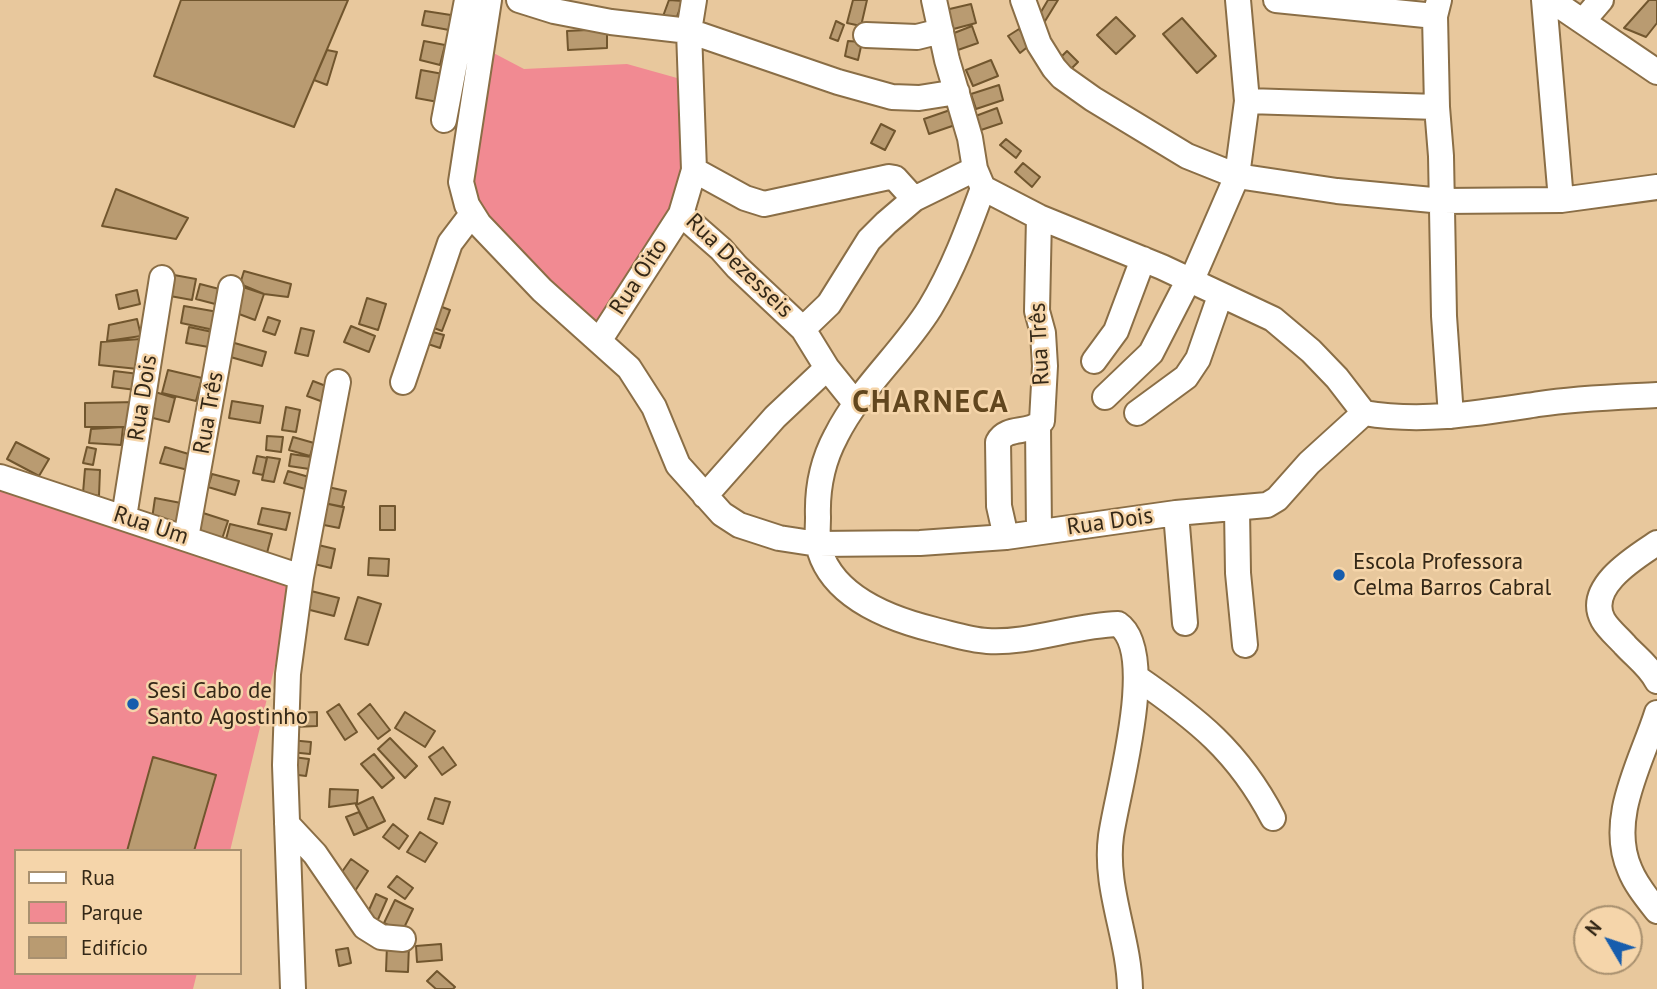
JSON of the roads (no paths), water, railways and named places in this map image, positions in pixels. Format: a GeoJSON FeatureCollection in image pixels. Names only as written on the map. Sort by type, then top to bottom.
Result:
{"type":"FeatureCollection","features":[{"type":"Feature","properties":{"kind":"street"},"geometry":{"type":"LineString","coordinates":[[444,120],[467,0]]}},
{"type":"Feature","properties":{"kind":"street"},"geometry":{"type":"LineString","coordinates":[[403,382],[450,243],[472,214],[461,183],[489,0]]}},
{"type":"Feature","properties":{"kind":"street"},"geometry":{"type":"LineString","coordinates":[[519,0],[554,11],[611,22],[690,31],[838,82],[892,97],[919,98],[957,92]]}},
{"type":"Feature","properties":{"kind":"street","name":"Rua Dezesseis"},"geometry":{"type":"LineString","coordinates":[[694,0],[690,31],[694,170],[681,214],[803,329],[827,368],[856,404]]}},
{"type":"Feature","properties":{"kind":"street"},"geometry":{"type":"LineString","coordinates":[[934,0],[979,178],[959,253],[944,283],[928,310],[880,371],[836,436],[819,483],[818,544],[827,566],[843,586],[865,603],[909,624],[985,641],[1002,642],[1098,625],[1118,624],[1128,634],[1137,659],[1136,677],[1131,737],[1111,836],[1110,879],[1129,968],[1130,989]]}},
{"type":"Feature","properties":{"kind":"street"},"geometry":{"type":"LineString","coordinates":[[1023,0],[1040,44],[1062,77],[1187,156],[1237,176],[1337,191],[1443,201],[1561,200],[1657,187]]}},
{"type":"Feature","properties":{"kind":"street"},"geometry":{"type":"LineString","coordinates":[[1105,397],[1151,353],[1190,281],[1237,176],[1247,101],[1238,0]]}},
{"type":"Feature","properties":{"kind":"street"},"geometry":{"type":"LineString","coordinates":[[1276,0],[1437,8],[1437,107],[1443,201],[1444,316],[1451,416]]}},
{"type":"Feature","properties":{"kind":"street"},"geometry":{"type":"LineString","coordinates":[[1544,0],[1561,200]]}},
{"type":"Feature","properties":{"kind":"street"},"geometry":{"type":"LineString","coordinates":[[1551,0],[1657,72]]}},
{"type":"Feature","properties":{"kind":"street"},"geometry":{"type":"LineString","coordinates":[[1583,21],[1601,0]]}},
{"type":"Feature","properties":{"kind":"street"},"geometry":{"type":"LineString","coordinates":[[866,35],[917,37],[941,31]]}},
{"type":"Feature","properties":{"kind":"street"},"geometry":{"type":"LineString","coordinates":[[1247,101],[1437,107]]}},
{"type":"Feature","properties":{"kind":"street"},"geometry":{"type":"LineString","coordinates":[[694,170],[745,198],[764,204],[888,177],[895,178],[914,199]]}},
{"type":"Feature","properties":{"kind":"street"},"geometry":{"type":"LineString","coordinates":[[803,329],[829,304],[869,240],[914,199],[979,178]]}},
{"type":"Feature","properties":{"kind":"street"},"geometry":{"type":"LineString","coordinates":[[979,178],[1039,217],[1143,259],[1273,319],[1337,377],[1364,413],[1393,418],[1451,416],[1542,403],[1657,395]]}},
{"type":"Feature","properties":{"kind":"street","name":"Rua Dois"},"geometry":{"type":"LineString","coordinates":[[472,214],[542,290],[629,368],[654,407],[674,457],[722,514],[739,525],[779,538],[818,544],[920,543],[1006,537],[1176,513],[1267,505],[1277,499],[1309,463],[1364,413]]}},
{"type":"Feature","properties":{"kind":"street","name":"Rua Oito"},"geometry":{"type":"LineString","coordinates":[[599,341],[681,214]]}},
{"type":"Feature","properties":{"kind":"street","name":"Rua Três"},"geometry":{"type":"LineString","coordinates":[[1039,217],[1037,310],[1043,333],[1045,366],[1042,421],[1038,426],[1039,532]]}},
{"type":"Feature","properties":{"kind":"street"},"geometry":{"type":"LineString","coordinates":[[1094,361],[1116,331],[1143,259]]}},
{"type":"Feature","properties":{"kind":"street","name":"Rua Dois"},"geometry":{"type":"LineString","coordinates":[[124,517],[162,278]]}},
{"type":"Feature","properties":{"kind":"street","name":"Rua Três"},"geometry":{"type":"LineString","coordinates":[[186,538],[232,288]]}},
{"type":"Feature","properties":{"kind":"street"},"geometry":{"type":"LineString","coordinates":[[1137,413],[1186,377],[1198,359],[1220,296]]}},
{"type":"Feature","properties":{"kind":"street"},"geometry":{"type":"LineString","coordinates":[[705,496],[775,417],[827,368]]}},
{"type":"Feature","properties":{"kind":"street"},"geometry":{"type":"LineString","coordinates":[[293,989],[285,765],[288,674],[302,577],[338,382]]}},
{"type":"Feature","properties":{"kind":"street"},"geometry":{"type":"LineString","coordinates":[[1006,537],[999,506],[997,446],[1005,433],[1038,426]]}},
{"type":"Feature","properties":{"kind":"street","name":"Rua Um"},"geometry":{"type":"LineString","coordinates":[[0,477],[302,577]]}},
{"type":"Feature","properties":{"kind":"street"},"geometry":{"type":"LineString","coordinates":[[1237,509],[1238,573],[1245,645]]}},
{"type":"Feature","properties":{"kind":"street"},"geometry":{"type":"LineString","coordinates":[[1176,513],[1185,623]]}},
{"type":"Feature","properties":{"kind":"street"},"geometry":{"type":"LineString","coordinates":[[1657,542],[1612,577],[1604,591],[1601,606],[1603,621],[1657,681]]}},
{"type":"Feature","properties":{"kind":"street"},"geometry":{"type":"LineString","coordinates":[[1136,677],[1188,713],[1223,745],[1250,778],[1273,818]]}},
{"type":"Feature","properties":{"kind":"street"},"geometry":{"type":"LineString","coordinates":[[1657,713],[1631,782],[1623,828],[1625,859],[1629,870],[1657,911]]}},
{"type":"Feature","properties":{"kind":"street"},"geometry":{"type":"LineString","coordinates":[[287,824],[315,854],[365,927],[381,937],[403,939]]}},
{"type":"Feature","properties":{"kind":"place","name":"Escola Professora Celma Barros Cabral"},"geometry":{"type":"Point","coordinates":[1339,575]}},
{"type":"Feature","properties":{"kind":"place","name":"Sesi Cabo de Santo Agostinho"},"geometry":{"type":"Point","coordinates":[133,704]}},
{"type":"Feature","properties":{"kind":"district","name":"CHARNECA"},"geometry":{"type":"Point","coordinates":[931,403]}}]}
